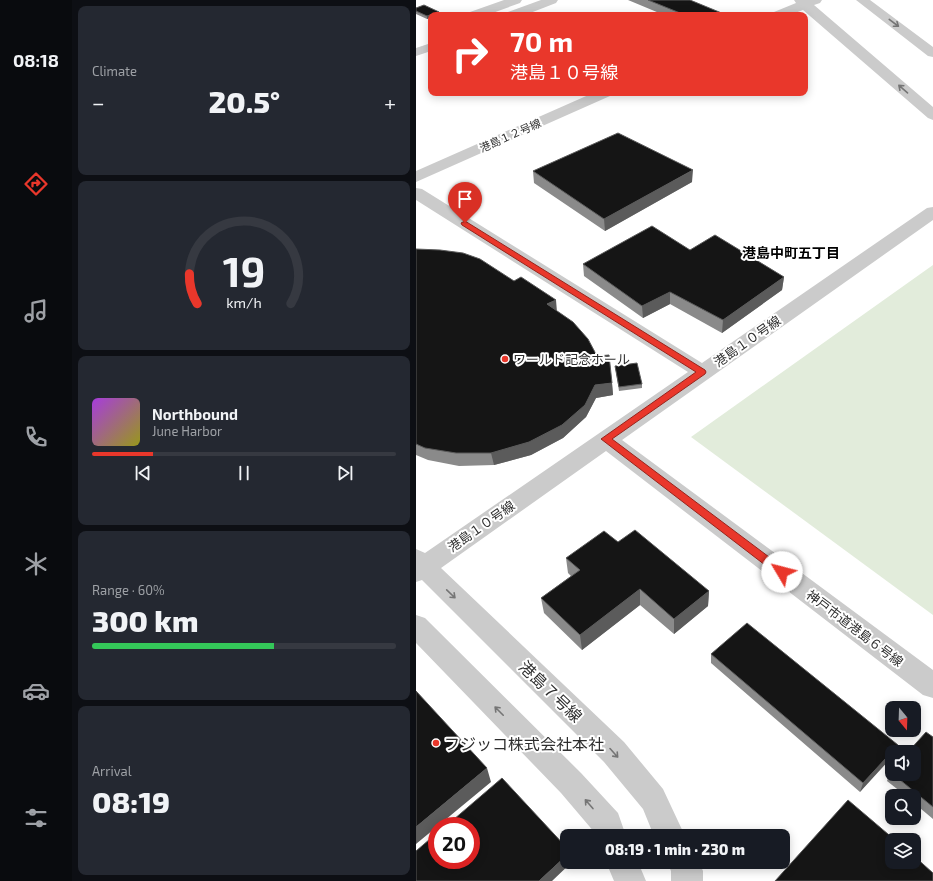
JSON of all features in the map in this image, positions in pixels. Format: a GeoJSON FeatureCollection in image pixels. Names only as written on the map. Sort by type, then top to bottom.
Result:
{"type":"FeatureCollection","features":[{"type":"Feature","properties":{"kind":"street"},"geometry":{"type":"LineString","coordinates":[[484,12],[516,0]]}},
{"type":"Feature","properties":{"kind":"street"},"geometry":{"type":"LineString","coordinates":[[522,12],[552,0]]}},
{"type":"Feature","properties":{"kind":"street"},"geometry":{"type":"LineString","coordinates":[[862,0],[933,53]]}},
{"type":"Feature","properties":{"kind":"street"},"geometry":{"type":"LineString","coordinates":[[785,12],[807,1],[933,115]]}},
{"type":"Feature","properties":{"kind":"street"},"geometry":{"type":"LineString","coordinates":[[471,2],[510,12]]}},
{"type":"Feature","properties":{"kind":"street"},"geometry":{"type":"LineString","coordinates":[[416,52],[428,47]]}},
{"type":"Feature","properties":{"kind":"street","name":"港島１２号線"},"geometry":{"type":"LineString","coordinates":[[416,177],[598,96]]}},
{"type":"Feature","properties":{"kind":"street"},"geometry":{"type":"LineString","coordinates":[[416,193],[702,372]]}},
{"type":"Feature","properties":{"kind":"street","name":"港島１０号線"},"geometry":{"type":"LineString","coordinates":[[419,566],[933,212]]}},
{"type":"Feature","properties":{"kind":"street","name":"神戸市道港島６号線"},"geometry":{"type":"LineString","coordinates":[[605,439],[933,686]]}},
{"type":"Feature","properties":{"kind":"street","name":"港島７号線"},"geometry":{"type":"LineString","coordinates":[[419,566],[614,752],[653,799],[667,829]]}},
{"type":"Feature","properties":{"kind":"street"},"geometry":{"type":"LineString","coordinates":[[416,626],[571,784],[607,824],[609,829]]}},
{"type":"Feature","properties":{"kind":"street"},"geometry":{"type":"LineString","coordinates":[[625,869],[630,881]]}},
{"type":"Feature","properties":{"kind":"street"},"geometry":{"type":"LineString","coordinates":[[686,869],[688,881]]}},
{"type":"Feature","properties":{"kind":"green space"},"geometry":{"type":"Polygon","coordinates":[[[933,265],[933,615],[691,437],[933,265]]]}},
{"type":"Feature","properties":{"kind":"building"},"geometry":{"type":"Polygon","coordinates":[[[648,0],[690,0],[719,12],[678,12],[648,0]]]}},
{"type":"Feature","properties":{"kind":"building"},"geometry":{"type":"Polygon","coordinates":[[[424,5],[439,12],[428,12],[427,16],[416,11],[416,8],[424,5]]]}},
{"type":"Feature","properties":{"kind":"building"},"geometry":{"type":"Polygon","coordinates":[[[618,133],[693,170],[604,219],[533,171],[618,133]]]}},
{"type":"Feature","properties":{"kind":"building"},"geometry":{"type":"Polygon","coordinates":[[[652,226],[690,250],[715,235],[784,277],[723,320],[670,292],[642,306],[583,264],[652,226]]]}},
{"type":"Feature","properties":{"kind":"building","name":"ワールド記念ホール"},"geometry":{"type":"Polygon","coordinates":[[[416,249],[463,253],[480,259],[514,281],[521,277],[556,300],[547,304],[573,322],[588,339],[597,356],[609,355],[612,383],[595,385],[585,405],[562,425],[529,442],[491,453],[456,453],[425,448],[416,444],[416,249]]]}},
{"type":"Feature","properties":{"kind":"building"},"geometry":{"type":"Polygon","coordinates":[[[637,363],[642,384],[619,387],[615,366],[637,363]]]}},
{"type":"Feature","properties":{"kind":"building"},"geometry":{"type":"Polygon","coordinates":[[[635,530],[709,591],[674,619],[640,589],[580,635],[541,598],[580,570],[566,558],[604,531],[618,542],[635,530]]]}},
{"type":"Feature","properties":{"kind":"building"},"geometry":{"type":"Polygon","coordinates":[[[747,623],[885,734],[885,737],[888,737],[898,745],[885,745],[885,759],[863,783],[711,654],[747,623]]]}},
{"type":"Feature","properties":{"kind":"building","name":"フジッコ株式会社本社"},"geometry":{"type":"Polygon","coordinates":[[[416,691],[487,768],[416,827],[416,691]]]}},
{"type":"Feature","properties":{"kind":"building"},"geometry":{"type":"Polygon","coordinates":[[[926,732],[933,737],[933,807],[921,797],[921,789],[911,789],[901,781],[921,781],[921,745],[914,745],[926,732]]]}},
{"type":"Feature","properties":{"kind":"building"},"geometry":{"type":"Polygon","coordinates":[[[502,778],[560,840],[560,862],[539,881],[416,881],[416,851],[428,841],[428,869],[480,869],[480,817],[456,817],[502,778]]]}},
{"type":"Feature","properties":{"kind":"building"},"geometry":{"type":"Polygon","coordinates":[[[848,800],[887,833],[885,833],[885,869],[921,869],[921,862],[933,873],[933,881],[775,881],[786,869],[790,869],[790,864],[848,800]]]}},
{"type":"Feature","properties":{"kind":"place","name":"ワールド記念ホール"},"geometry":{"type":"Point","coordinates":[505,359]}},
{"type":"Feature","properties":{"kind":"place","name":"フジッコ株式会社本社"},"geometry":{"type":"Point","coordinates":[436,743]}},
{"type":"Feature","properties":{"kind":"district","name":"港島中町五丁目"},"geometry":{"type":"Point","coordinates":[791,252]}},
{"type":"Feature","properties":{"kind":"route"},"geometry":{"type":"LineString","coordinates":[[465,223],[702,372],[605,439],[782,572]]}}]}
